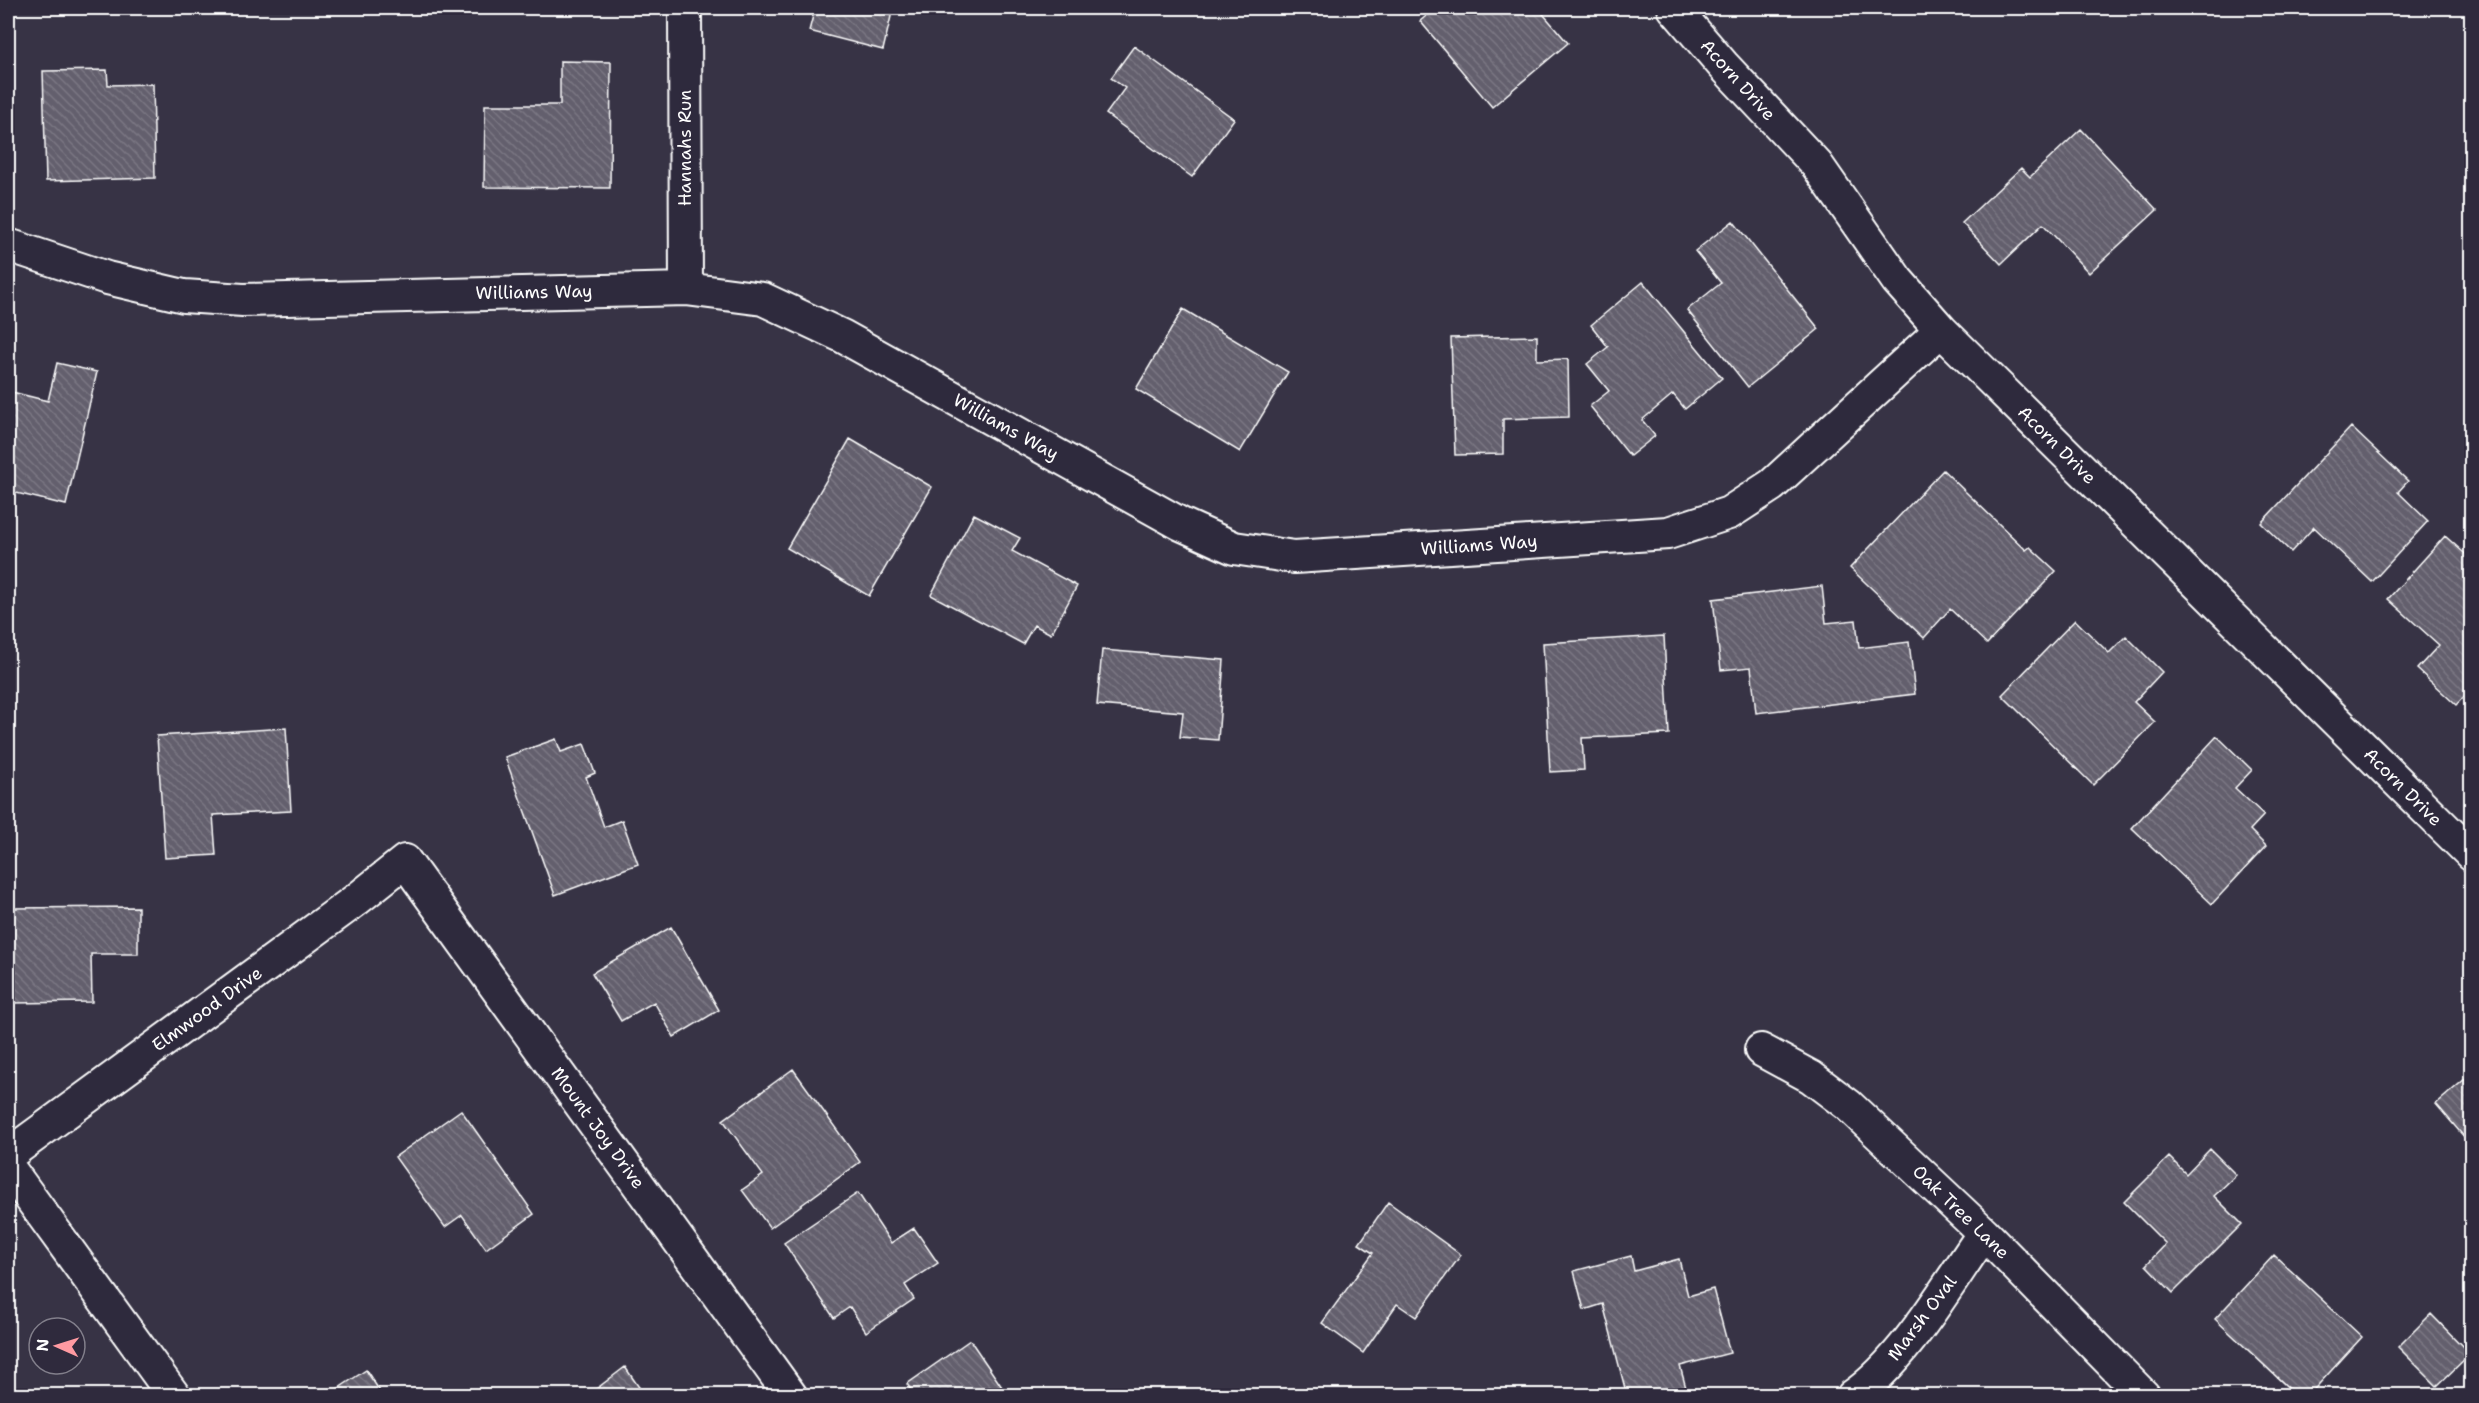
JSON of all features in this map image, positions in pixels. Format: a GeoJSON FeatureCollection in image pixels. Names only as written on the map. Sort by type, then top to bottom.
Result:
{"type":"FeatureCollection","features":[{"type":"Feature","properties":{"kind":"street","name":"Hannahs Run"},"geometry":{"type":"LineString","coordinates":[[686,8],[686,289]]}},
{"type":"Feature","properties":{"kind":"street","name":"Acorn Drive"},"geometry":{"type":"LineString","coordinates":[[1674,8],[1723,65],[1817,165],[1897,279],[1941,330],[2472,855]]}},
{"type":"Feature","properties":{"kind":"street","name":"Williams Way"},"geometry":{"type":"LineString","coordinates":[[8,245],[107,278],[184,296],[243,300],[686,289],[763,299],[842,336],[1181,524],[1234,548],[1294,556],[1668,533],[1729,513],[1772,485],[1941,330]]}},
{"type":"Feature","properties":{"kind":"street","name":"Elmwood Drive"},"geometry":{"type":"LineString","coordinates":[[8,1155],[356,900],[405,861]]}},
{"type":"Feature","properties":{"kind":"street","name":"Mount Joy Drive"},"geometry":{"type":"LineString","coordinates":[[405,861],[791,1395]]}},
{"type":"Feature","properties":{"kind":"street","name":"Oak Tree Lane"},"geometry":{"type":"LineString","coordinates":[[1761,1050],[1811,1077],[1848,1105],[1984,1233],[2144,1395]]}},
{"type":"Feature","properties":{"kind":"street"},"geometry":{"type":"LineString","coordinates":[[8,1167],[174,1395]]}},
{"type":"Feature","properties":{"kind":"street","name":"Marsh Oval"},"geometry":{"type":"LineString","coordinates":[[1853,1395],[1871,1383],[1901,1350],[1984,1233]]}},
{"type":"Feature","properties":{"kind":"building"},"geometry":{"type":"Polygon","coordinates":[[[815,8],[893,8],[883,50],[809,31],[815,8]]]}},
{"type":"Feature","properties":{"kind":"building"},"geometry":{"type":"Polygon","coordinates":[[[1436,8],[1538,8],[1568,43],[1492,107],[1420,21],[1436,8]]]}},
{"type":"Feature","properties":{"kind":"building"},"geometry":{"type":"Polygon","coordinates":[[[1134,46],[1234,119],[1192,177],[1106,114],[1125,88],[1111,78],[1134,46]]]}},
{"type":"Feature","properties":{"kind":"building"},"geometry":{"type":"Polygon","coordinates":[[[560,61],[611,62],[610,188],[484,187],[485,105],[560,105],[560,61]]]}},
{"type":"Feature","properties":{"kind":"building"},"geometry":{"type":"Polygon","coordinates":[[[107,70],[108,85],[153,84],[155,178],[46,181],[43,71],[107,70]]]}},
{"type":"Feature","properties":{"kind":"building"},"geometry":{"type":"Polygon","coordinates":[[[2081,129],[2157,210],[2089,273],[2043,224],[2001,264],[1962,223],[2021,168],[2030,177],[2081,129]]]}},
{"type":"Feature","properties":{"kind":"building"},"geometry":{"type":"Polygon","coordinates":[[[1733,221],[1819,329],[1748,387],[1687,310],[1721,283],[1695,251],[1733,221]]]}},
{"type":"Feature","properties":{"kind":"building"},"geometry":{"type":"Polygon","coordinates":[[[1643,282],[1722,378],[1685,409],[1673,394],[1642,420],[1655,436],[1630,456],[1590,406],[1609,391],[1587,364],[1608,347],[1591,325],[1643,282]]]}},
{"type":"Feature","properties":{"kind":"building"},"geometry":{"type":"Polygon","coordinates":[[[1183,309],[1288,372],[1240,452],[1136,389],[1183,309]]]}},
{"type":"Feature","properties":{"kind":"building"},"geometry":{"type":"Polygon","coordinates":[[[1537,336],[1537,360],[1568,359],[1569,417],[1503,419],[1503,454],[1455,455],[1451,338],[1537,336]]]}},
{"type":"Feature","properties":{"kind":"building"},"geometry":{"type":"Polygon","coordinates":[[[57,363],[97,372],[66,505],[8,491],[8,391],[48,401],[57,363]]]}},
{"type":"Feature","properties":{"kind":"building"},"geometry":{"type":"Polygon","coordinates":[[[2351,427],[2408,481],[2398,492],[2428,521],[2372,582],[2314,527],[2291,552],[2261,523],[2351,427]]]}},
{"type":"Feature","properties":{"kind":"building"},"geometry":{"type":"Polygon","coordinates":[[[850,439],[932,487],[869,596],[787,548],[850,439]]]}},
{"type":"Feature","properties":{"kind":"building"},"geometry":{"type":"Polygon","coordinates":[[[1943,470],[2026,550],[2030,547],[2056,571],[1987,644],[1950,609],[1924,638],[1850,568],[1943,470]]]}},
{"type":"Feature","properties":{"kind":"building"},"geometry":{"type":"Polygon","coordinates":[[[974,514],[1020,538],[1012,551],[1077,586],[1051,634],[1034,625],[1023,644],[931,595],[974,514]]]}},
{"type":"Feature","properties":{"kind":"building"},"geometry":{"type":"Polygon","coordinates":[[[2445,536],[2472,560],[2472,688],[2456,705],[2417,669],[2439,645],[2388,599],[2445,536]]]}},
{"type":"Feature","properties":{"kind":"building"},"geometry":{"type":"Polygon","coordinates":[[[1822,586],[1826,623],[1856,620],[1859,648],[1909,642],[1915,694],[1756,713],[1751,667],[1721,670],[1713,599],[1822,586]]]}},
{"type":"Feature","properties":{"kind":"building"},"geometry":{"type":"Polygon","coordinates":[[[2075,620],[2109,653],[2126,636],[2162,672],[2134,702],[2155,722],[2093,785],[2002,695],[2075,620]]]}},
{"type":"Feature","properties":{"kind":"building"},"geometry":{"type":"Polygon","coordinates":[[[1664,636],[1669,734],[1582,738],[1584,770],[1550,772],[1543,643],[1664,636]]]}},
{"type":"Feature","properties":{"kind":"building"},"geometry":{"type":"Polygon","coordinates":[[[1102,650],[1224,660],[1218,740],[1180,737],[1183,712],[1097,705],[1102,650]]]}},
{"type":"Feature","properties":{"kind":"building"},"geometry":{"type":"Polygon","coordinates":[[[286,728],[291,811],[213,815],[216,855],[165,858],[157,736],[286,728]]]}},
{"type":"Feature","properties":{"kind":"building"},"geometry":{"type":"Polygon","coordinates":[[[2217,736],[2252,770],[2235,788],[2264,815],[2250,830],[2266,846],[2212,904],[2132,828],[2217,736]]]}},
{"type":"Feature","properties":{"kind":"building"},"geometry":{"type":"Polygon","coordinates":[[[556,739],[561,752],[584,744],[595,773],[586,777],[604,827],[622,820],[638,864],[555,895],[505,757],[556,739]]]}},
{"type":"Feature","properties":{"kind":"building"},"geometry":{"type":"Polygon","coordinates":[[[138,907],[138,954],[91,954],[92,1002],[11,1003],[11,986],[8,986],[8,908],[138,907]]]}},
{"type":"Feature","properties":{"kind":"building"},"geometry":{"type":"Polygon","coordinates":[[[671,927],[719,1010],[674,1037],[654,1002],[621,1021],[592,973],[671,927]]]}},
{"type":"Feature","properties":{"kind":"building"},"geometry":{"type":"Polygon","coordinates":[[[793,1069],[860,1162],[770,1228],[742,1190],[763,1175],[723,1120],[793,1069]]]}},
{"type":"Feature","properties":{"kind":"building"},"geometry":{"type":"Polygon","coordinates":[[[2472,1073],[2472,1146],[2436,1104],[2472,1073]]]}},
{"type":"Feature","properties":{"kind":"building"},"geometry":{"type":"Polygon","coordinates":[[[461,1110],[534,1214],[486,1249],[462,1215],[445,1227],[395,1157],[461,1110]]]}},
{"type":"Feature","properties":{"kind":"building"},"geometry":{"type":"Polygon","coordinates":[[[2210,1149],[2236,1175],[2214,1196],[2242,1224],[2173,1293],[2146,1265],[2166,1244],[2124,1202],[2169,1157],[2186,1174],[2210,1149]]]}},
{"type":"Feature","properties":{"kind":"building"},"geometry":{"type":"Polygon","coordinates":[[[858,1193],[891,1243],[914,1228],[938,1263],[905,1285],[914,1299],[866,1332],[850,1307],[834,1318],[784,1243],[858,1193]]]}},
{"type":"Feature","properties":{"kind":"building"},"geometry":{"type":"Polygon","coordinates":[[[1388,1202],[1461,1255],[1416,1317],[1397,1304],[1363,1353],[1322,1323],[1373,1253],[1359,1244],[1388,1202]]]}},
{"type":"Feature","properties":{"kind":"building"},"geometry":{"type":"Polygon","coordinates":[[[2274,1255],[2362,1337],[2308,1396],[2297,1396],[2215,1319],[2274,1255]]]}},
{"type":"Feature","properties":{"kind":"building"},"geometry":{"type":"Polygon","coordinates":[[[1631,1256],[1634,1271],[1679,1259],[1688,1296],[1713,1289],[1730,1353],[1680,1366],[1686,1388],[1658,1396],[1627,1396],[1603,1304],[1584,1310],[1574,1271],[1631,1256]]]}},
{"type":"Feature","properties":{"kind":"building"},"geometry":{"type":"Polygon","coordinates":[[[2431,1314],[2470,1354],[2437,1386],[2398,1347],[2431,1314]]]}},
{"type":"Feature","properties":{"kind":"building"},"geometry":{"type":"Polygon","coordinates":[[[970,1340],[1008,1396],[915,1396],[907,1384],[970,1340]]]}},
{"type":"Feature","properties":{"kind":"building"},"geometry":{"type":"Polygon","coordinates":[[[625,1367],[645,1396],[587,1396],[625,1367]]]}},
{"type":"Feature","properties":{"kind":"building"},"geometry":{"type":"Polygon","coordinates":[[[366,1370],[383,1396],[327,1396],[366,1370]]]}},
{"type":"Feature","properties":{"kind":"building"},"geometry":{"type":"Polygon","coordinates":[[[1313,1389],[1313,1396],[1265,1396],[1313,1389]]]}}]}
